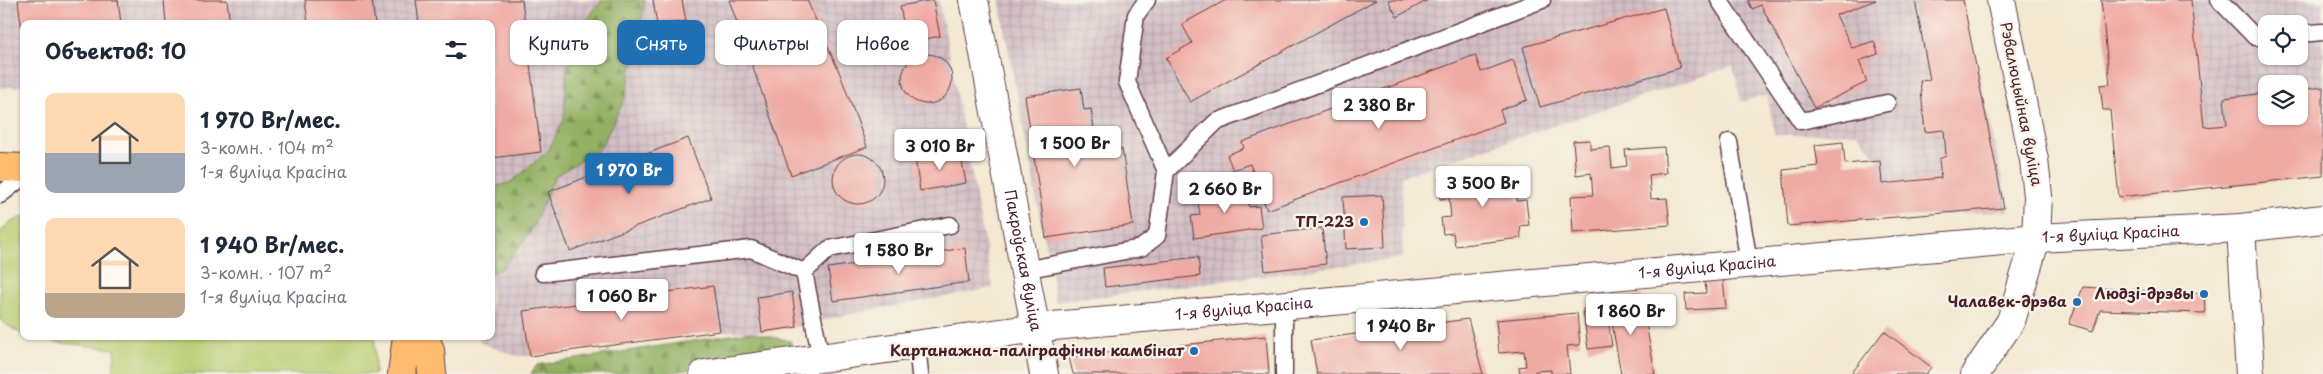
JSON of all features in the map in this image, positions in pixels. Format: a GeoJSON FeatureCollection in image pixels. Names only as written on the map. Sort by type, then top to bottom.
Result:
{"type":"FeatureCollection","features":[{"type":"Feature","properties":{"kind":"main road"},"geometry":{"type":"LineString","coordinates":[[0,167],[20,168]]}},
{"type":"Feature","properties":{"kind":"main road"},"geometry":{"type":"LineString","coordinates":[[402,374],[407,340]]}},
{"type":"Feature","properties":{"kind":"main road"},"geometry":{"type":"LineString","coordinates":[[426,340],[430,350],[432,374]]}},
{"type":"Feature","properties":{"kind":"street","name":"Пакроўская вуліца"},"geometry":{"type":"LineString","coordinates":[[974,0],[1044,374]]}},
{"type":"Feature","properties":{"kind":"street","name":"Рэвалюцыйная вуліца"},"geometry":{"type":"LineString","coordinates":[[1974,374],[2011,321],[2036,238],[2038,196],[2034,160],[2001,0]]}},
{"type":"Feature","properties":{"kind":"street","name":"1-я вуліца Красіна"},"geometry":{"type":"LineString","coordinates":[[704,374],[1036,328],[2036,238],[2241,228],[2323,219]]}},
{"type":"Feature","properties":{"kind":"street"},"geometry":{"type":"LineString","coordinates":[[2241,228],[2250,374]]}},
{"type":"Feature","properties":{"kind":"lane"},"geometry":{"type":"LineString","coordinates":[[1024,270],[1141,248],[1157,236],[1166,171],[1127,82],[1136,16],[1147,0]]}},
{"type":"Feature","properties":{"kind":"lane"},"geometry":{"type":"LineString","coordinates":[[1166,171],[1216,122],[1542,0]]}},
{"type":"Feature","properties":{"kind":"lane"},"geometry":{"type":"LineString","coordinates":[[1719,0],[1801,121],[1887,103]]}},
{"type":"Feature","properties":{"kind":"lane"},"geometry":{"type":"LineString","coordinates":[[2219,0],[2255,37],[2258,37]]}},
{"type":"Feature","properties":{"kind":"lane"},"geometry":{"type":"LineString","coordinates":[[2308,33],[2323,32]]}},
{"type":"Feature","properties":{"kind":"lane"},"geometry":{"type":"LineString","coordinates":[[1729,142],[1749,263]]}},
{"type":"Feature","properties":{"kind":"lane"},"geometry":{"type":"LineString","coordinates":[[0,195],[20,179]]}},
{"type":"Feature","properties":{"kind":"lane"},"geometry":{"type":"LineString","coordinates":[[804,272],[829,249],[950,225]]}},
{"type":"Feature","properties":{"kind":"lane"},"geometry":{"type":"LineString","coordinates":[[543,273],[751,249],[804,272]]}},
{"type":"Feature","properties":{"kind":"lane"},"geometry":{"type":"LineString","coordinates":[[804,272],[821,359]]}},
{"type":"Feature","properties":{"kind":"lane"},"geometry":{"type":"LineString","coordinates":[[1284,305],[1284,374]]}},
{"type":"Feature","properties":{"kind":"lane"},"geometry":{"type":"LineString","coordinates":[[917,344],[920,374]]}},
{"type":"Feature","properties":{"kind":"shaded area"},"geometry":{"type":"Polygon","coordinates":[[[0,0],[939,0],[993,288],[840,316],[797,327],[762,332],[719,331],[530,356],[513,355],[481,343],[480,340],[495,340],[495,20],[20,20],[20,86],[0,88],[0,0]]]}},
{"type":"Feature","properties":{"kind":"shaded area"},"geometry":{"type":"Polygon","coordinates":[[[999,0],[1963,0],[2009,211],[1884,218],[1879,160],[1857,133],[1775,135],[1767,95],[1741,102],[1733,66],[1401,177],[1403,258],[1056,302],[999,0]]]}},
{"type":"Feature","properties":{"kind":"shaded area"},"geometry":{"type":"Polygon","coordinates":[[[2101,0],[2323,0],[2323,175],[2119,197],[2110,110],[2103,110],[2100,85],[2110,83],[2101,0]]]}},
{"type":"Feature","properties":{"kind":"green space"},"geometry":{"type":"Polygon","coordinates":[[[602,0],[645,0],[641,20],[617,20],[617,65],[632,65],[626,96],[600,149],[555,176],[530,233],[502,268],[495,271],[495,188],[513,181],[548,151],[564,119],[568,65],[607,65],[607,20],[587,20],[602,0]]]}},
{"type":"Feature","properties":{"kind":"green space"},"geometry":{"type":"Polygon","coordinates":[[[20,218],[20,333],[3,323],[0,318],[0,232],[9,223],[20,218]]]}},
{"type":"Feature","properties":{"kind":"green space"},"geometry":{"type":"Polygon","coordinates":[[[750,332],[791,341],[787,361],[730,364],[660,374],[531,374],[537,365],[750,332]]]}},
{"type":"Feature","properties":{"kind":"green space"},"geometry":{"type":"Polygon","coordinates":[[[46,340],[375,340],[375,374],[113,374],[115,349],[46,340]]]}},
{"type":"Feature","properties":{"kind":"building"},"geometry":{"type":"Polygon","coordinates":[[[18,0],[118,0],[120,20],[20,20],[18,0]]]}},
{"type":"Feature","properties":{"kind":"building"},"geometry":{"type":"Polygon","coordinates":[[[164,0],[227,0],[230,20],[166,20],[164,0]]]}},
{"type":"Feature","properties":{"kind":"building"},"geometry":{"type":"Polygon","coordinates":[[[305,0],[372,0],[374,20],[308,20],[305,0]]]}},
{"type":"Feature","properties":{"kind":"building"},"geometry":{"type":"Polygon","coordinates":[[[416,0],[522,0],[524,20],[510,20],[510,65],[530,65],[541,152],[495,158],[495,20],[418,20],[416,0]]]}},
{"type":"Feature","properties":{"kind":"building"},"geometry":{"type":"Polygon","coordinates":[[[653,0],[682,0],[686,20],[656,20],[653,0]]]}},
{"type":"Feature","properties":{"kind":"building"},"geometry":{"type":"Polygon","coordinates":[[[729,0],[807,0],[816,20],[736,20],[729,0]]]}},
{"type":"Feature","properties":{"kind":"building"},"geometry":{"type":"Polygon","coordinates":[[[933,0],[940,36],[928,39],[928,20],[903,20],[900,6],[933,0]]]}},
{"type":"Feature","properties":{"kind":"building"},"geometry":{"type":"Polygon","coordinates":[[[1226,0],[1376,0],[1190,102],[1166,58],[1192,43],[1182,24],[1226,0]]]}},
{"type":"Feature","properties":{"kind":"building"},"geometry":{"type":"Polygon","coordinates":[[[1388,0],[1428,0],[1397,17],[1388,0]]]}},
{"type":"Feature","properties":{"kind":"building"},"geometry":{"type":"Polygon","coordinates":[[[1748,0],[1876,0],[1836,15],[1852,48],[1874,41],[1878,54],[1859,61],[1867,82],[1814,108],[1761,5],[1752,9],[1748,0]]]}},
{"type":"Feature","properties":{"kind":"building"},"geometry":{"type":"Polygon","coordinates":[[[1915,0],[1963,0],[2004,208],[1788,226],[1783,170],[1818,166],[1815,145],[1843,142],[1845,164],[1880,161],[1882,184],[1941,178],[1939,159],[1946,156],[1944,130],[1925,132],[1920,81],[1930,80],[1915,0]]]}},
{"type":"Feature","properties":{"kind":"building"},"geometry":{"type":"Polygon","coordinates":[[[2101,0],[2191,0],[2204,127],[2227,125],[2224,98],[2258,94],[2258,125],[2308,125],[2308,89],[2323,87],[2323,176],[2119,197],[2110,110],[2103,110],[2100,85],[2110,84],[2101,0]]]}},
{"type":"Feature","properties":{"kind":"building"},"geometry":{"type":"Polygon","coordinates":[[[1664,8],[1680,68],[1540,107],[1523,47],[1664,8]]]}},
{"type":"Feature","properties":{"kind":"building"},"geometry":{"type":"Polygon","coordinates":[[[827,45],[867,147],[791,175],[752,65],[827,65],[827,45]]]}},
{"type":"Feature","properties":{"kind":"building"},"geometry":{"type":"Polygon","coordinates":[[[928,54],[937,55],[945,61],[952,74],[951,89],[937,103],[917,103],[903,89],[903,69],[906,65],[928,65],[928,54]]]}},
{"type":"Feature","properties":{"kind":"building"},"geometry":{"type":"Polygon","coordinates":[[[1475,55],[1481,72],[1513,60],[1527,100],[1500,110],[1504,122],[1267,210],[1250,164],[1233,170],[1227,155],[1244,148],[1242,142],[1475,55]]]}},
{"type":"Feature","properties":{"kind":"building"},"geometry":{"type":"Polygon","coordinates":[[[1081,88],[1084,110],[1091,109],[1094,129],[1086,130],[1089,154],[1122,149],[1133,225],[1046,238],[1025,96],[1081,88]]]}},
{"type":"Feature","properties":{"kind":"building"},"geometry":{"type":"Polygon","coordinates":[[[688,138],[711,198],[570,251],[548,192],[688,138]]]}},
{"type":"Feature","properties":{"kind":"building"},"geometry":{"type":"Polygon","coordinates":[[[1590,140],[1590,149],[1610,147],[1612,168],[1627,166],[1625,150],[1664,147],[1666,173],[1649,175],[1651,199],[1667,198],[1670,225],[1573,233],[1571,196],[1593,195],[1591,173],[1576,175],[1573,141],[1590,140]]]}},
{"type":"Feature","properties":{"kind":"building"},"geometry":{"type":"Polygon","coordinates":[[[960,151],[966,183],[920,191],[915,158],[960,151]]]}},
{"type":"Feature","properties":{"kind":"building"},"geometry":{"type":"Polygon","coordinates":[[[853,154],[863,154],[876,161],[883,174],[883,184],[876,197],[863,204],[853,204],[844,200],[837,193],[833,184],[833,174],[837,165],[844,158],[853,154]]]}},
{"type":"Feature","properties":{"kind":"building"},"geometry":{"type":"Polygon","coordinates":[[[1513,169],[1517,201],[1526,200],[1529,225],[1520,226],[1521,238],[1455,246],[1453,233],[1443,234],[1441,218],[1451,217],[1449,198],[1440,199],[1438,178],[1513,169]]]}},
{"type":"Feature","properties":{"kind":"building"},"geometry":{"type":"Polygon","coordinates":[[[1247,189],[1249,207],[1259,206],[1262,228],[1194,238],[1191,216],[1200,215],[1197,197],[1247,189]]]}},
{"type":"Feature","properties":{"kind":"building","name":"ТП-223"},"geometry":{"type":"Polygon","coordinates":[[[1382,195],[1385,247],[1346,249],[1343,197],[1382,195]]]}},
{"type":"Feature","properties":{"kind":"building"},"geometry":{"type":"Polygon","coordinates":[[[1322,228],[1326,264],[1265,271],[1261,235],[1322,228]]]}},
{"type":"Feature","properties":{"kind":"building"},"geometry":{"type":"Polygon","coordinates":[[[965,248],[969,282],[833,301],[828,268],[965,248]]]}},
{"type":"Feature","properties":{"kind":"building"},"geometry":{"type":"Polygon","coordinates":[[[1198,257],[1200,276],[1105,287],[1103,268],[1198,257]]]}},
{"type":"Feature","properties":{"kind":"building"},"geometry":{"type":"Polygon","coordinates":[[[1723,279],[1726,308],[1686,310],[1685,294],[1706,293],[1705,281],[1723,279]]]}},
{"type":"Feature","properties":{"kind":"building"},"geometry":{"type":"Polygon","coordinates":[[[713,286],[720,331],[530,356],[523,311],[713,286]]]}},
{"type":"Feature","properties":{"kind":"building"},"geometry":{"type":"Polygon","coordinates":[[[2083,287],[2204,294],[2205,313],[2100,310],[2093,331],[2069,324],[2083,287]]]}},
{"type":"Feature","properties":{"kind":"building"},"geometry":{"type":"Polygon","coordinates":[[[792,292],[797,327],[762,332],[757,297],[792,292]]]}},
{"type":"Feature","properties":{"kind":"building"},"geometry":{"type":"Polygon","coordinates":[[[1641,295],[1655,374],[1621,374],[1608,301],[1641,295]]]}},
{"type":"Feature","properties":{"kind":"building"},"geometry":{"type":"Polygon","coordinates":[[[1606,306],[1612,346],[1588,349],[1583,309],[1606,306]]]}},
{"type":"Feature","properties":{"kind":"building"},"geometry":{"type":"Polygon","coordinates":[[[1577,313],[1580,345],[1567,346],[1570,374],[1551,374],[1551,370],[1535,371],[1535,374],[1520,374],[1519,367],[1526,366],[1524,351],[1499,353],[1496,320],[1577,313]]]}},
{"type":"Feature","properties":{"kind":"building"},"geometry":{"type":"Polygon","coordinates":[[[1468,319],[1483,374],[1317,374],[1311,340],[1468,319]]]}},
{"type":"Feature","properties":{"kind":"building"},"geometry":{"type":"Polygon","coordinates":[[[1884,331],[1931,367],[1926,374],[1851,374],[1884,331]]]}},
{"type":"Feature","properties":{"kind":"building","name":"Картанажна-паліграфічны камбінат"},"geometry":{"type":"Polygon","coordinates":[[[1266,336],[1269,374],[1073,374],[1069,357],[1266,336]]]}},
{"type":"Feature","properties":{"kind":"place","name":"ТП-223"},"geometry":{"type":"Point","coordinates":[1364,222]}},
{"type":"Feature","properties":{"kind":"place","name":"Людзі-дрэвы"},"geometry":{"type":"Point","coordinates":[2204,294]}},
{"type":"Feature","properties":{"kind":"place","name":"Чалавек-дрэва"},"geometry":{"type":"Point","coordinates":[2077,302]}},
{"type":"Feature","properties":{"kind":"place","name":"Картанажна-паліграфічны камбінат"},"geometry":{"type":"Point","coordinates":[1194,351]}}]}
